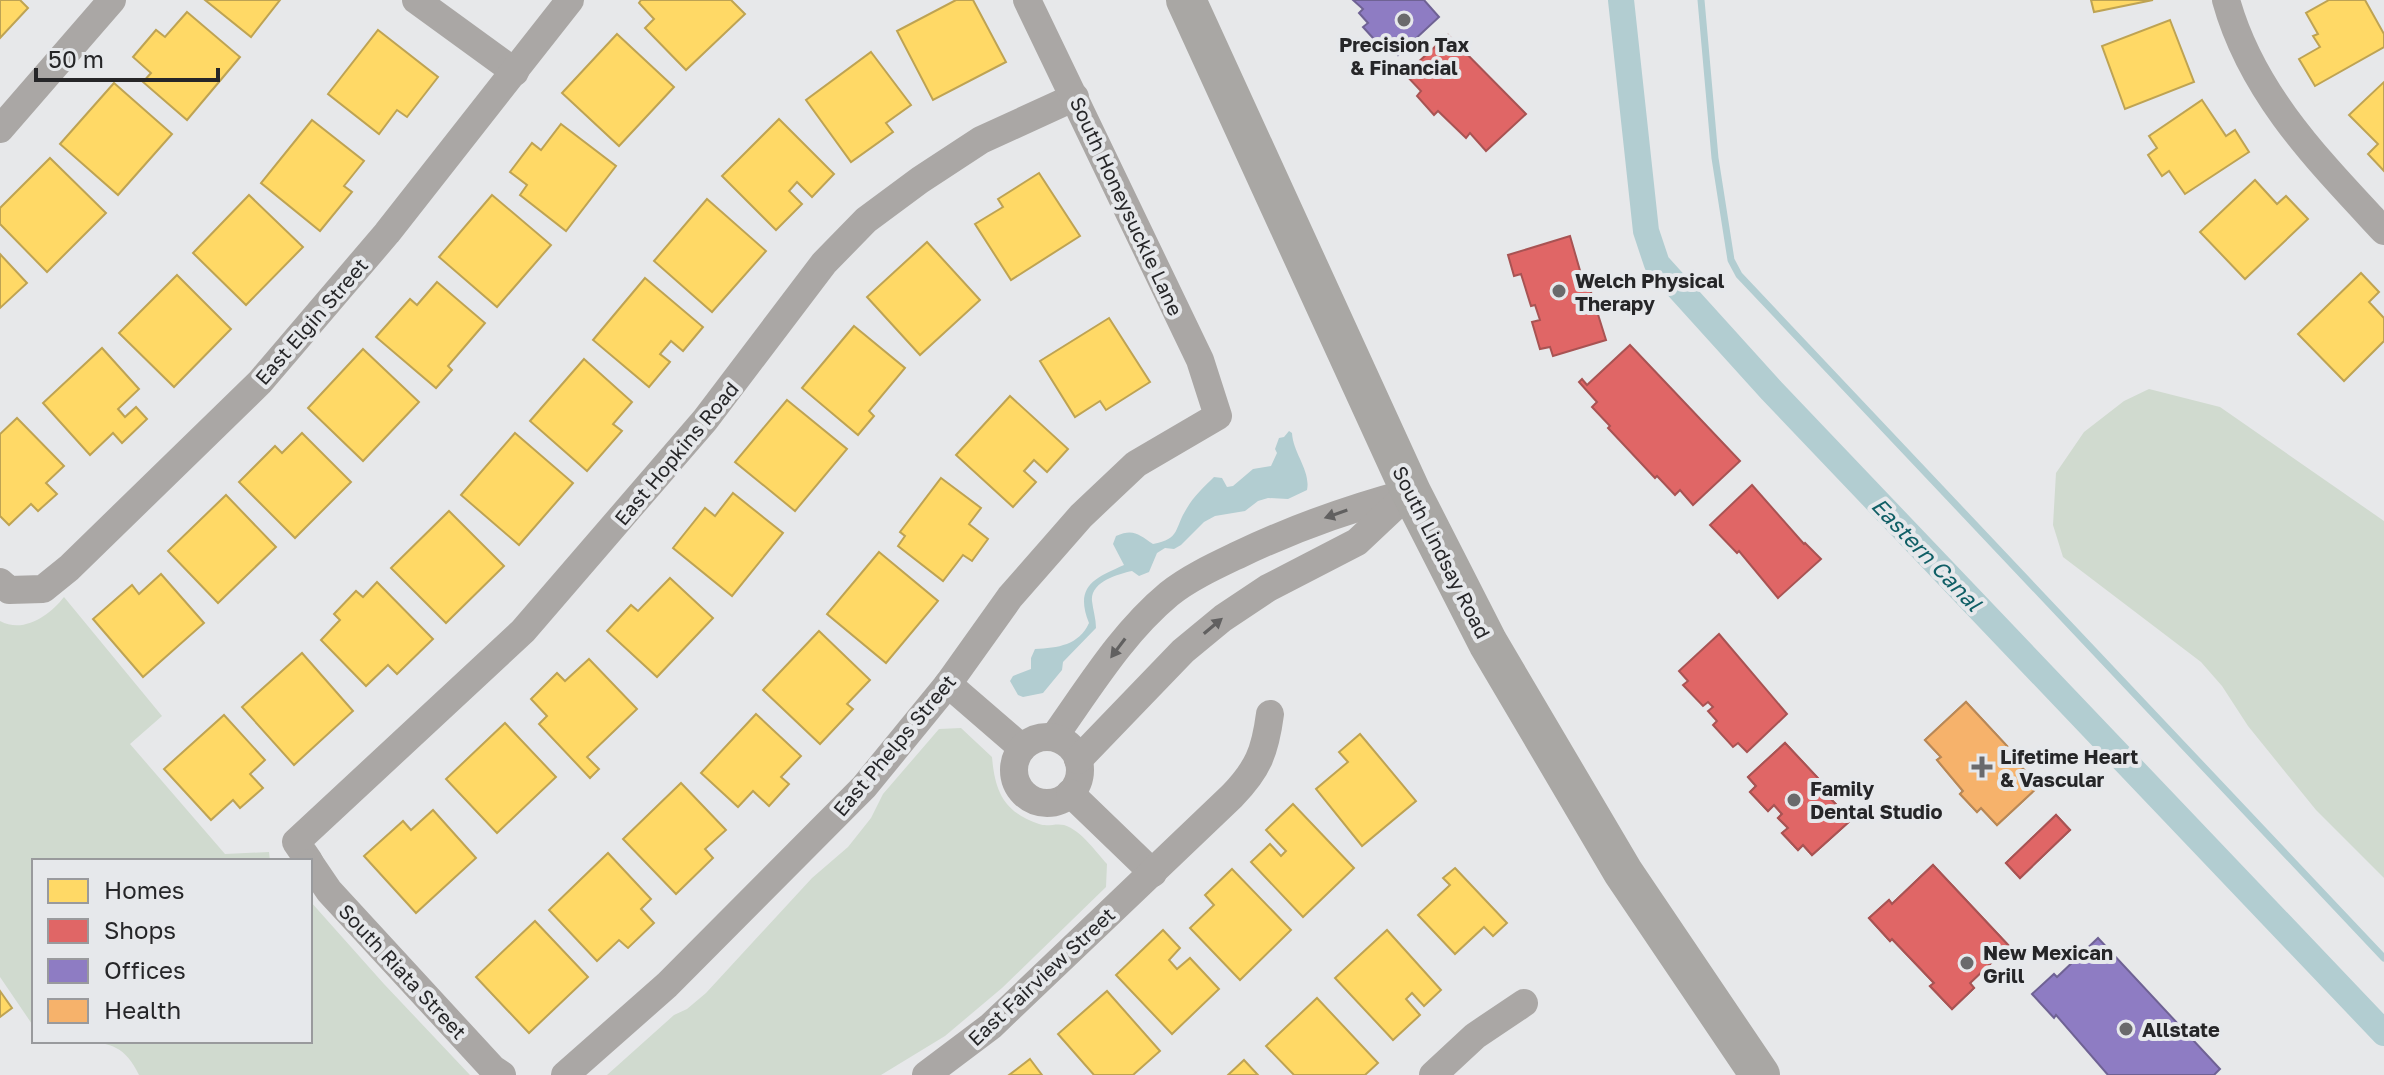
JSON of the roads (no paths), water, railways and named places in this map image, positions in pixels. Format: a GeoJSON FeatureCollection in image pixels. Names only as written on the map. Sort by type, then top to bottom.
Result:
{"type":"FeatureCollection","features":[{"type":"Feature","properties":{"kind":"main road","name":"South Lindsay Road"},"geometry":{"type":"LineString","coordinates":[[1186,0],[1411,492],[1488,643],[1623,872],[1762,1073]]}},
{"type":"Feature","properties":{"kind":"street"},"geometry":{"type":"LineString","coordinates":[[0,129],[112,0]]}},
{"type":"Feature","properties":{"kind":"street"},"geometry":{"type":"LineString","coordinates":[[416,0],[515,72]]}},
{"type":"Feature","properties":{"kind":"street","name":"East Elgin Street"},"geometry":{"type":"LineString","coordinates":[[5,586],[43,589],[69,568],[260,382],[387,233],[570,0]]}},
{"type":"Feature","properties":{"kind":"street","name":"South Honeysuckle Lane"},"geometry":{"type":"LineString","coordinates":[[1027,0],[1200,360],[1218,416]]}},
{"type":"Feature","properties":{"kind":"street"},"geometry":{"type":"LineString","coordinates":[[2226,0],[2233,25],[2270,99],[2305,146],[2384,231]]}},
{"type":"Feature","properties":{"kind":"street","name":"East Hopkins Road"},"geometry":{"type":"LineString","coordinates":[[305,855],[523,631],[705,420],[824,263],[866,220],[981,140],[1075,97]]}},
{"type":"Feature","properties":{"kind":"street","name":"East Phelps Street"},"geometry":{"type":"LineString","coordinates":[[565,1075],[667,985],[864,787],[948,684],[1010,597],[1081,516],[1136,464],[1218,416]]}},
{"type":"Feature","properties":{"kind":"street"},"geometry":{"type":"LineString","coordinates":[[1054,737],[1128,634],[1171,593],[1210,568],[1260,544],[1338,512],[1411,492]]}},
{"type":"Feature","properties":{"kind":"street"},"geometry":{"type":"LineString","coordinates":[[1078,760],[1183,651],[1223,618],[1268,588],[1357,542],[1411,492]]}},
{"type":"Feature","properties":{"kind":"street"},"geometry":{"type":"LineString","coordinates":[[948,684],[1022,748]]}},
{"type":"Feature","properties":{"kind":"street","name":"East Fairview Street"},"geometry":{"type":"LineString","coordinates":[[926,1075],[991,1026],[1253,774],[1266,745],[1270,714]]}},
{"type":"Feature","properties":{"kind":"street"},"geometry":{"type":"LineString","coordinates":[[1054,737],[1069,745],[1078,760],[1079,778],[1070,793],[1053,802],[1043,802],[1025,794],[1015,777],[1014,767],[1022,748],[1036,739],[1054,737]]}},
{"type":"Feature","properties":{"kind":"street"},"geometry":{"type":"LineString","coordinates":[[1070,793],[1153,873]]}},
{"type":"Feature","properties":{"kind":"street","name":"South Riata Street"},"geometry":{"type":"LineString","coordinates":[[312,866],[329,891],[493,1069],[502,1075]]}},
{"type":"Feature","properties":{"kind":"street"},"geometry":{"type":"LineString","coordinates":[[1433,1075],[1475,1036],[1524,1003]]}},
{"type":"Feature","properties":{"kind":"water"},"geometry":{"type":"Polygon","coordinates":[[[1289,431],[1306,476],[1307,490],[1288,499],[1268,498],[1245,511],[1215,516],[1204,522],[1181,545],[1157,553],[1149,572],[1139,576],[1132,571],[1126,572],[1100,584],[1092,601],[1096,628],[1063,662],[1062,670],[1043,693],[1018,695],[1010,681],[1013,676],[1031,669],[1035,649],[1067,644],[1085,630],[1089,623],[1084,600],[1090,585],[1124,565],[1113,544],[1116,536],[1132,533],[1153,544],[1173,536],[1192,500],[1214,477],[1222,478],[1227,487],[1233,486],[1253,469],[1271,466],[1279,438],[1289,431]]]}},
{"type":"Feature","properties":{"kind":"waterway","name":"Eastern Canal"},"geometry":{"type":"LineString","coordinates":[[1621,0],[1646,231],[1657,264],[1771,390],[2384,1033]]}},
{"type":"Feature","properties":{"kind":"waterway"},"geometry":{"type":"LineString","coordinates":[[1701,0],[1715,158],[1731,260],[1739,275],[2384,958]]}},
{"type":"Feature","properties":{"kind":"place","name":"Precision Tax & Financial"},"geometry":{"type":"Point","coordinates":[1404,20]}},
{"type":"Feature","properties":{"kind":"place","name":"Welch Physical Therapy"},"geometry":{"type":"Point","coordinates":[1559,291]}},
{"type":"Feature","properties":{"kind":"place","name":"Lifetime Heart & Vascular"},"geometry":{"type":"Point","coordinates":[1982,767]}},
{"type":"Feature","properties":{"kind":"place","name":"Family Dental Studio"},"geometry":{"type":"Point","coordinates":[1794,800]}},
{"type":"Feature","properties":{"kind":"place","name":"New Mexican Grill"},"geometry":{"type":"Point","coordinates":[1967,963]}},
{"type":"Feature","properties":{"kind":"place","name":"Allstate"},"geometry":{"type":"Point","coordinates":[2126,1029]}}]}
